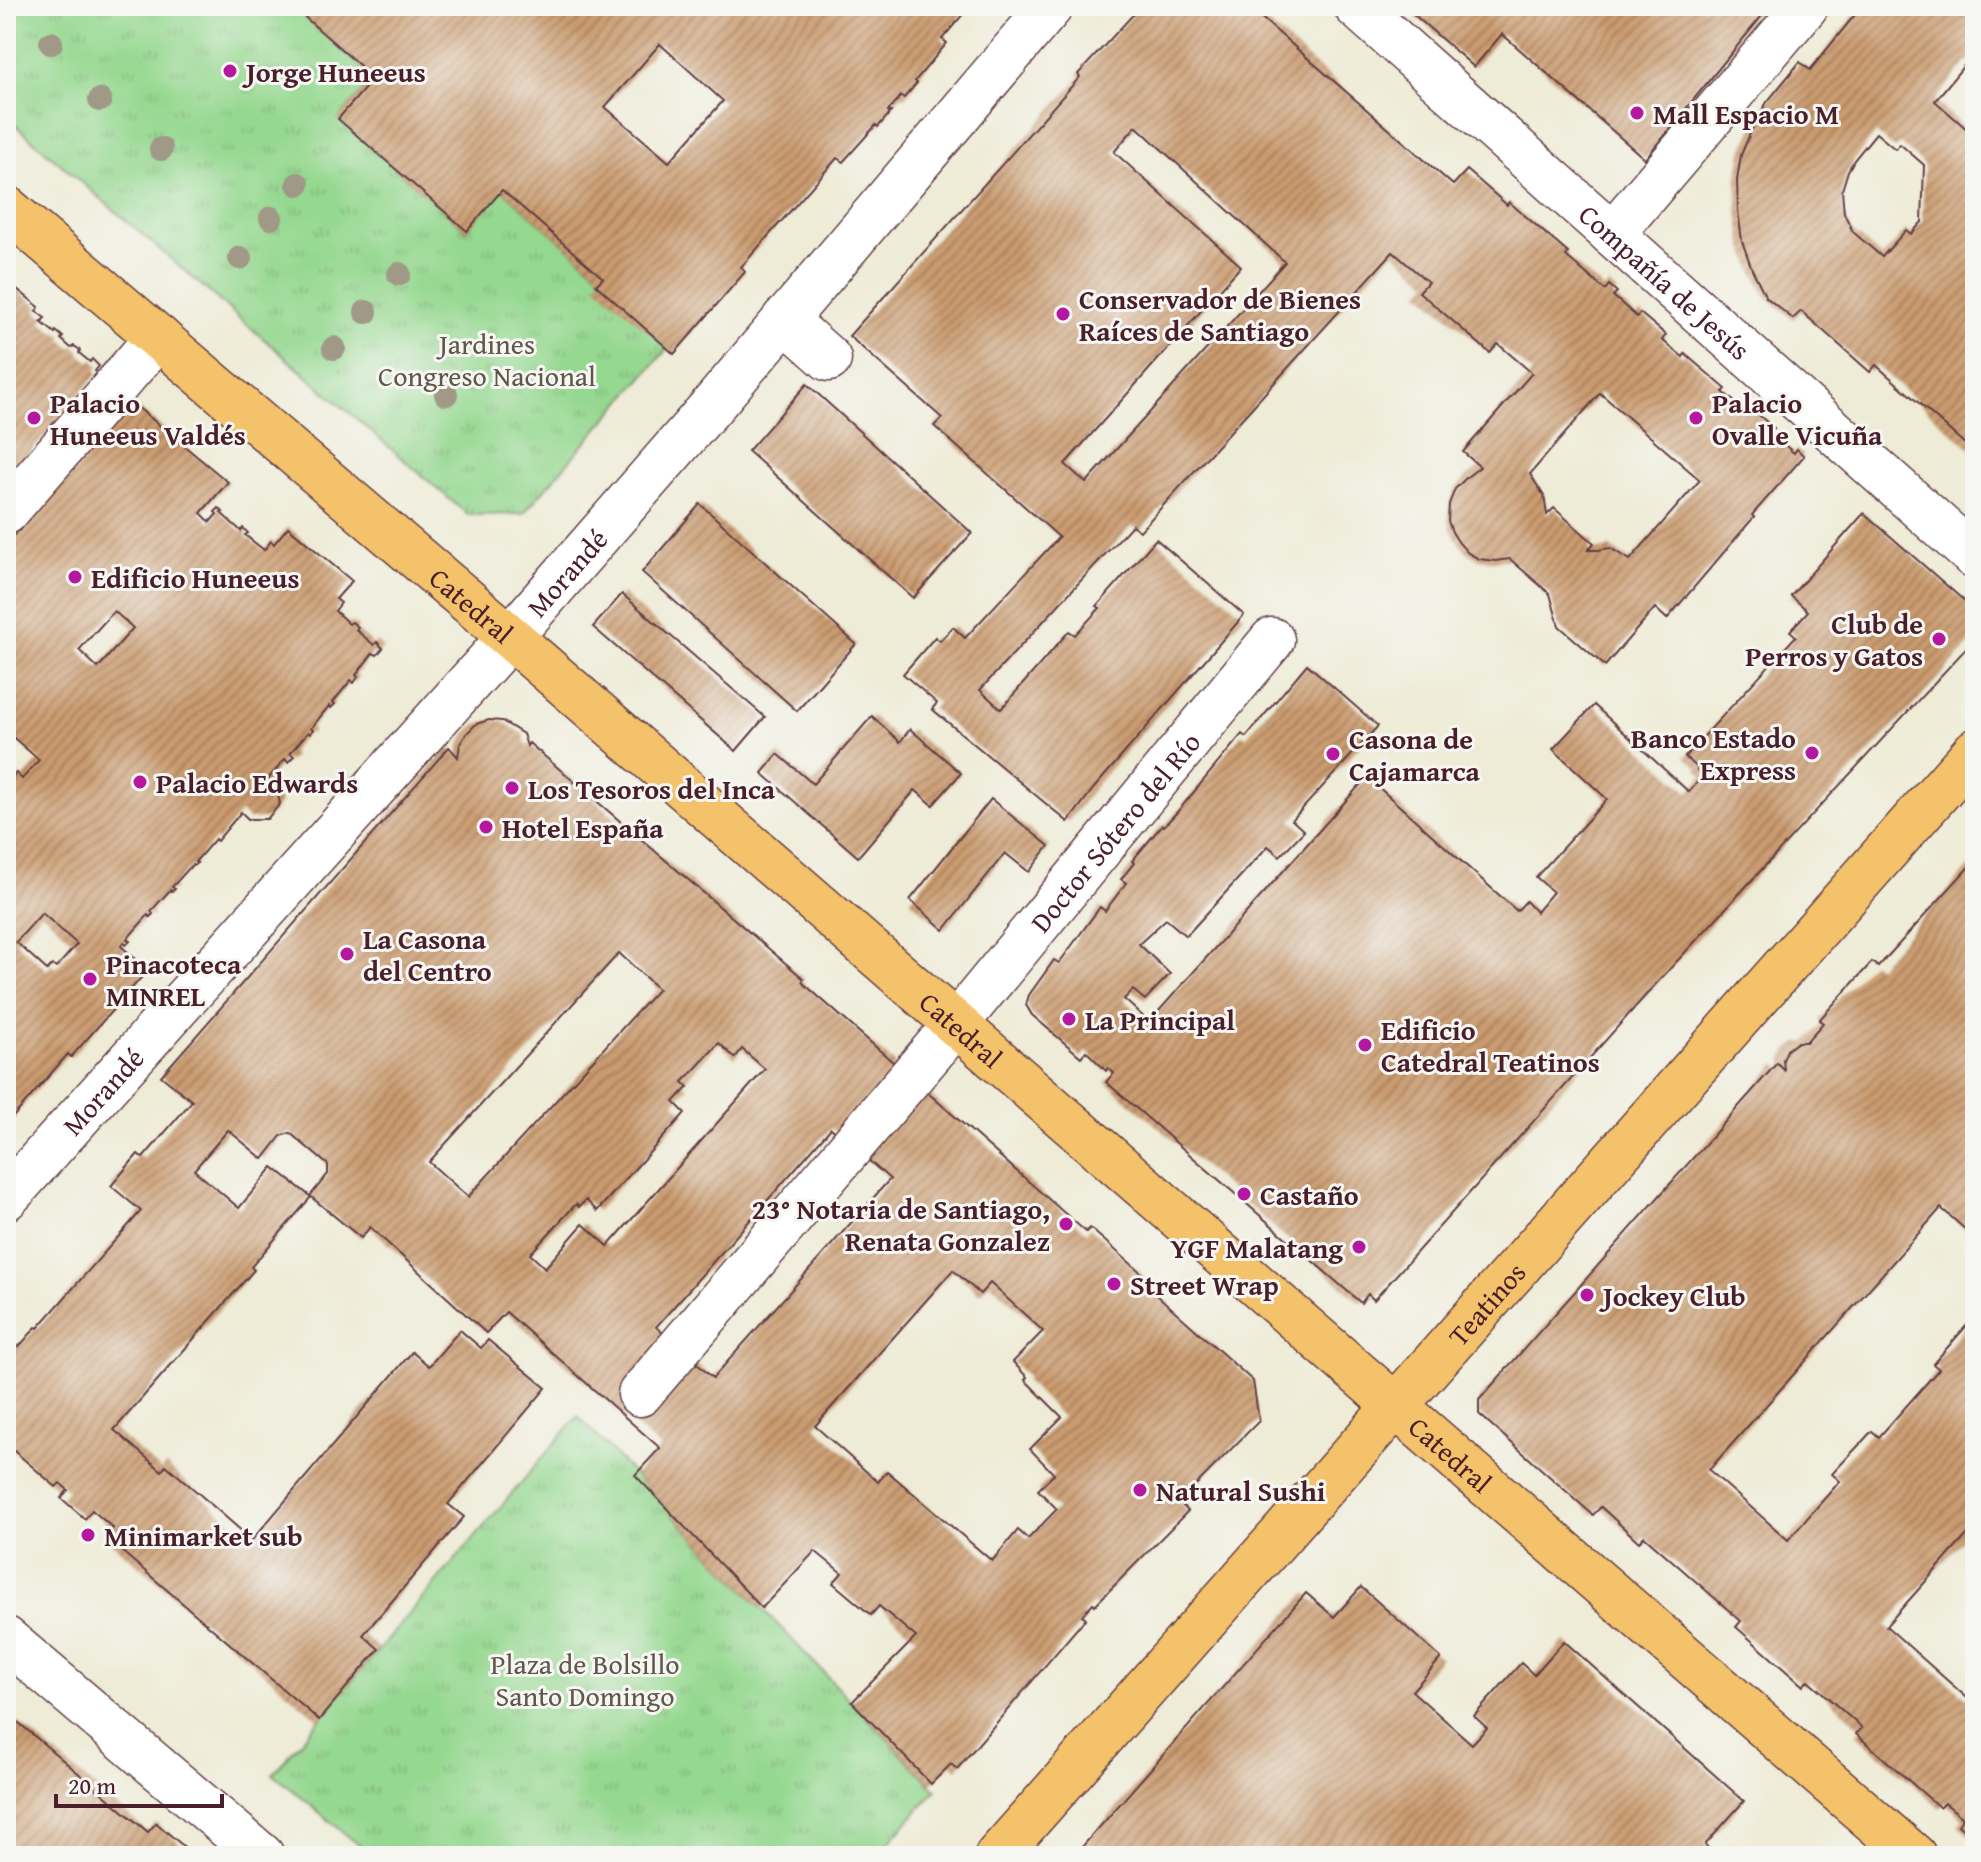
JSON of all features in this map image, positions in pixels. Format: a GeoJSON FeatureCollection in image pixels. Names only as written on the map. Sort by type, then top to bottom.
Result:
{"type":"FeatureCollection","features":[{"type":"Feature","properties":{"kind":"main road","name":"Catedral"},"geometry":{"type":"LineString","coordinates":[[6,208],[510,637],[1914,1856]]}},
{"type":"Feature","properties":{"kind":"main road","name":"Teatinos"},"geometry":{"type":"LineString","coordinates":[[997,1856],[1975,751]]}},
{"type":"Feature","properties":{"kind":"street","name":"Morandé"},"geometry":{"type":"LineString","coordinates":[[6,1198],[510,637],[1051,6]]}},
{"type":"Feature","properties":{"kind":"street","name":"Compañía de Jesús"},"geometry":{"type":"LineString","coordinates":[[1356,6],[1975,557]]}},
{"type":"Feature","properties":{"kind":"street"},"geometry":{"type":"LineString","coordinates":[[1612,234],[1806,6]]}},
{"type":"Feature","properties":{"kind":"street"},"geometry":{"type":"LineString","coordinates":[[784,319],[829,359]]}},
{"type":"Feature","properties":{"kind":"street"},"geometry":{"type":"LineString","coordinates":[[6,512],[158,337]]}},
{"type":"Feature","properties":{"kind":"street","name":"Doctor Sótero del Río"},"geometry":{"type":"LineString","coordinates":[[640,1394],[956,1024],[1272,640]]}},
{"type":"Feature","properties":{"kind":"street"},"geometry":{"type":"LineString","coordinates":[[6,1639],[262,1856]]}},
{"type":"Feature","properties":{"kind":"green space","name":"Jardines Congreso Nacional"},"geometry":{"type":"Polygon","coordinates":[[[6,6],[292,6],[374,78],[339,119],[466,230],[502,190],[603,278],[597,285],[668,348],[523,514],[468,515],[6,117],[6,6]]]}},
{"type":"Feature","properties":{"kind":"green space","name":"Plaza de Bolsillo Santo Domingo"},"geometry":{"type":"Polygon","coordinates":[[[578,1416],[936,1790],[877,1856],[372,1856],[273,1774],[578,1416]]]}},
{"type":"Feature","properties":{"kind":"building"},"geometry":{"type":"Polygon","coordinates":[[[292,6],[970,6],[942,39],[947,43],[915,81],[917,83],[904,98],[901,96],[878,127],[876,125],[843,162],[837,158],[741,267],[745,272],[674,354],[596,285],[603,278],[502,190],[467,231],[338,119],[374,78],[292,6]],[[660,44],[605,107],[669,162],[723,101],[660,44]]]}},
{"type":"Feature","properties":{"kind":"building"},"geometry":{"type":"Polygon","coordinates":[[[1141,6],[1248,6],[1453,185],[1467,170],[1507,205],[1509,202],[1605,290],[1609,285],[1617,292],[1613,296],[1637,317],[1640,313],[1666,335],[1662,340],[1683,357],[1685,354],[1726,389],[1723,392],[1743,409],[1747,405],[1774,428],[1770,432],[1794,453],[1797,449],[1804,456],[1667,619],[1655,608],[1605,666],[1559,626],[1550,594],[1510,559],[1479,559],[1468,553],[1452,532],[1448,521],[1449,504],[1455,489],[1480,467],[1463,452],[1532,373],[1498,344],[1490,353],[1419,292],[1428,282],[1393,252],[1140,531],[1132,525],[980,690],[1001,709],[1069,631],[1075,635],[1100,608],[1097,606],[1156,539],[1244,615],[1068,822],[932,709],[937,703],[903,674],[935,637],[940,641],[953,627],[965,638],[1059,537],[934,426],[942,418],[849,336],[1080,77],[1078,74],[1141,6]],[[1136,126],[1114,152],[1241,266],[1065,464],[1086,483],[1285,262],[1136,126]],[[1600,393],[1530,474],[1544,496],[1547,515],[1554,508],[1594,543],[1588,550],[1610,548],[1630,560],[1700,480],[1600,393]]]}},
{"type":"Feature","properties":{"kind":"building","name":"Mall Espacio M"},"geometry":{"type":"Polygon","coordinates":[[[1404,6],[1770,6],[1645,159],[1502,34],[1474,67],[1404,6]]]}},
{"type":"Feature","properties":{"kind":"building"},"geometry":{"type":"Polygon","coordinates":[[[1862,6],[1975,6],[1975,52],[1935,101],[1969,131],[1975,124],[1975,453],[1876,365],[1870,372],[1801,311],[1793,319],[1766,297],[1752,269],[1742,241],[1738,211],[1737,180],[1741,155],[1767,102],[1800,62],[1810,70],[1862,6]],[[1876,133],[1854,160],[1842,190],[1844,213],[1853,232],[1882,257],[1906,230],[1911,234],[1922,222],[1924,165],[1900,144],[1895,149],[1876,133]]]}},
{"type":"Feature","properties":{"kind":"building","name":"Palacio Huneeus Valdés"},"geometry":{"type":"Polygon","coordinates":[[[6,280],[39,307],[36,311],[45,318],[41,322],[63,337],[61,339],[71,348],[74,346],[90,362],[92,359],[99,366],[95,371],[98,373],[6,481],[6,280]]]}},
{"type":"Feature","properties":{"kind":"building"},"geometry":{"type":"Polygon","coordinates":[[[807,384],[972,533],[913,598],[748,451],[807,384]]]}},
{"type":"Feature","properties":{"kind":"building","name":"Palacio Edwards"},"geometry":{"type":"Polygon","coordinates":[[[130,401],[228,482],[201,513],[210,522],[219,508],[264,550],[271,541],[274,544],[288,527],[352,581],[336,599],[341,603],[335,611],[349,624],[352,622],[358,627],[356,630],[374,645],[377,642],[383,648],[377,655],[373,653],[356,675],[358,677],[354,683],[351,680],[333,702],[335,704],[331,708],[329,706],[311,728],[310,734],[308,732],[290,753],[294,756],[288,762],[285,759],[268,779],[276,785],[280,804],[267,819],[248,819],[241,812],[172,887],[175,889],[170,890],[151,911],[153,914],[148,915],[127,939],[130,941],[126,945],[124,942],[121,946],[148,970],[6,1125],[6,784],[16,773],[22,779],[39,760],[6,731],[6,544],[130,401]],[[114,611],[79,650],[98,668],[133,628],[114,611]],[[42,913],[16,942],[47,970],[52,965],[56,968],[77,944],[42,913]]]}},
{"type":"Feature","properties":{"kind":"building"},"geometry":{"type":"Polygon","coordinates":[[[700,504],[856,644],[797,711],[642,572],[700,504]]]}},
{"type":"Feature","properties":{"kind":"building"},"geometry":{"type":"Polygon","coordinates":[[[1864,513],[1970,606],[1973,641],[1654,986],[1374,1300],[1368,1294],[1361,1303],[1106,1082],[1114,1073],[1108,1068],[1106,1071],[1086,1051],[1081,1057],[1032,1015],[1026,1005],[1029,995],[1054,960],[1059,963],[1100,907],[1105,911],[1126,883],[1121,879],[1134,863],[1132,861],[1242,734],[1246,737],[1307,664],[1378,726],[1292,820],[1304,831],[1280,856],[1268,846],[1186,936],[1166,919],[1139,944],[1170,974],[1145,1000],[1133,990],[1124,999],[1149,1022],[1367,777],[1517,911],[1526,901],[1536,912],[1553,892],[1536,877],[1607,799],[1553,749],[1594,705],[1689,792],[1703,776],[1685,757],[1796,636],[1790,631],[1808,611],[1791,596],[1864,513]]]}},
{"type":"Feature","properties":{"kind":"building"},"geometry":{"type":"Polygon","coordinates":[[[622,594],[765,717],[736,751],[593,627],[622,594]]]}},
{"type":"Feature","properties":{"kind":"building"},"geometry":{"type":"Polygon","coordinates":[[[872,716],[900,742],[910,729],[961,773],[933,805],[915,790],[858,857],[762,773],[778,754],[813,784],[872,716]]]}},
{"type":"Feature","properties":{"kind":"building"},"geometry":{"type":"Polygon","coordinates":[[[489,720],[502,721],[523,734],[527,746],[529,743],[804,979],[802,982],[1086,1232],[1090,1228],[1144,1275],[1140,1280],[1253,1381],[1259,1421],[1179,1502],[1188,1511],[1082,1615],[1086,1618],[957,1769],[951,1764],[931,1784],[852,1702],[916,1637],[879,1606],[871,1615],[833,1583],[842,1573],[815,1551],[762,1608],[635,1475],[660,1448],[506,1312],[486,1333],[370,1227],[361,1238],[310,1196],[328,1174],[328,1165],[290,1133],[281,1136],[263,1159],[228,1130],[194,1170],[239,1208],[273,1167],[311,1197],[251,1267],[254,1270],[114,1430],[162,1471],[166,1465],[252,1540],[412,1352],[429,1366],[460,1330],[481,1348],[488,1340],[546,1388],[448,1504],[464,1517],[363,1635],[379,1649],[319,1720],[105,1537],[113,1528],[92,1510],[85,1519],[61,1498],[68,1490],[60,1483],[56,1487],[6,1444],[6,1337],[19,1347],[141,1211],[111,1186],[138,1154],[143,1158],[192,1101],[161,1076],[449,747],[458,757],[460,744],[476,724],[489,720]],[[619,953],[429,1162],[468,1197],[658,989],[619,953]],[[719,1043],[683,1082],[688,1087],[674,1102],[685,1113],[597,1211],[586,1200],[579,1207],[576,1204],[530,1254],[545,1268],[583,1224],[608,1246],[765,1069],[742,1049],[735,1058],[719,1043]],[[831,1128],[656,1327],[713,1378],[890,1179],[831,1128]],[[953,1270],[815,1426],[878,1482],[887,1471],[992,1561],[1018,1530],[1028,1539],[1057,1509],[1038,1490],[1054,1474],[1030,1449],[1062,1417],[1025,1380],[1027,1377],[1013,1362],[1043,1331],[990,1283],[980,1294],[953,1270]]]}},
{"type":"Feature","properties":{"kind":"building"},"geometry":{"type":"Polygon","coordinates":[[[991,799],[1049,846],[1029,872],[1005,853],[944,930],[910,900],[991,799]]]}},
{"type":"Feature","properties":{"kind":"building"},"geometry":{"type":"Polygon","coordinates":[[[1975,860],[1975,1238],[1941,1208],[1709,1470],[1788,1540],[1840,1481],[1832,1474],[1872,1431],[1879,1437],[1939,1369],[1933,1364],[1975,1316],[1975,1526],[1886,1626],[1975,1705],[1975,1840],[1958,1825],[1963,1818],[1945,1803],[1940,1808],[1856,1734],[1862,1728],[1808,1680],[1803,1686],[1736,1627],[1741,1621],[1644,1536],[1639,1542],[1601,1507],[1593,1515],[1479,1414],[1479,1400],[1777,1063],[1784,1070],[1783,1060],[1787,1050],[1798,1042],[1806,1042],[1823,1023],[1819,1020],[1872,962],[1878,967],[1975,860]]]}},
{"type":"Feature","properties":{"kind":"building"},"geometry":{"type":"Polygon","coordinates":[[[1361,1587],[1441,1658],[1412,1691],[1472,1744],[1487,1728],[1474,1716],[1521,1663],[1534,1675],[1564,1641],[1744,1801],[1705,1845],[1717,1856],[1074,1856],[1306,1593],[1334,1617],[1361,1587]]]}},
{"type":"Feature","properties":{"kind":"building"},"geometry":{"type":"Polygon","coordinates":[[[6,1712],[148,1832],[156,1823],[195,1856],[6,1856],[6,1712]]]}},
{"type":"Feature","properties":{"kind":"place","name":"Jorge Huneeus"},"geometry":{"type":"Point","coordinates":[230,71]}},
{"type":"Feature","properties":{"kind":"place","name":"Mall Espacio M"},"geometry":{"type":"Point","coordinates":[1637,113]}},
{"type":"Feature","properties":{"kind":"place","name":"Conservador de Bienes Raíces de Santiago"},"geometry":{"type":"Point","coordinates":[1063,314]}},
{"type":"Feature","properties":{"kind":"place","name":"Palacio Huneeus Valdés"},"geometry":{"type":"Point","coordinates":[34,418]}},
{"type":"Feature","properties":{"kind":"place","name":"Palacio Ovalle Vicuña"},"geometry":{"type":"Point","coordinates":[1696,418]}},
{"type":"Feature","properties":{"kind":"place","name":"Edificio Huneeus"},"geometry":{"type":"Point","coordinates":[75,577]}},
{"type":"Feature","properties":{"kind":"place","name":"Club de Perros y Gatos"},"geometry":{"type":"Point","coordinates":[1939,639]}},
{"type":"Feature","properties":{"kind":"place","name":"Banco Estado Express"},"geometry":{"type":"Point","coordinates":[1812,753]}},
{"type":"Feature","properties":{"kind":"place","name":"Casona de Cajamarca"},"geometry":{"type":"Point","coordinates":[1333,754]}},
{"type":"Feature","properties":{"kind":"place","name":"Palacio Edwards"},"geometry":{"type":"Point","coordinates":[140,782]}},
{"type":"Feature","properties":{"kind":"place","name":"Los Tesoros del Inca"},"geometry":{"type":"Point","coordinates":[512,788]}},
{"type":"Feature","properties":{"kind":"place","name":"Hotel España"},"geometry":{"type":"Point","coordinates":[486,827]}},
{"type":"Feature","properties":{"kind":"place","name":"La Casona del Centro"},"geometry":{"type":"Point","coordinates":[347,954]}},
{"type":"Feature","properties":{"kind":"place","name":"Pinacoteca MINREL"},"geometry":{"type":"Point","coordinates":[90,979]}},
{"type":"Feature","properties":{"kind":"place","name":"La Principal"},"geometry":{"type":"Point","coordinates":[1069,1019]}},
{"type":"Feature","properties":{"kind":"place","name":"Edificio Catedral Teatinos"},"geometry":{"type":"Point","coordinates":[1365,1045]}},
{"type":"Feature","properties":{"kind":"place","name":"Castaño"},"geometry":{"type":"Point","coordinates":[1244,1194]}},
{"type":"Feature","properties":{"kind":"place","name":"23° Notaria de Santiago, Renata Gonzalez"},"geometry":{"type":"Point","coordinates":[1066,1224]}},
{"type":"Feature","properties":{"kind":"place","name":"YGF Malatang"},"geometry":{"type":"Point","coordinates":[1359,1247]}},
{"type":"Feature","properties":{"kind":"place","name":"Street Wrap"},"geometry":{"type":"Point","coordinates":[1114,1284]}},
{"type":"Feature","properties":{"kind":"place","name":"Jockey Club"},"geometry":{"type":"Point","coordinates":[1587,1295]}},
{"type":"Feature","properties":{"kind":"place","name":"Natural Sushi"},"geometry":{"type":"Point","coordinates":[1140,1490]}},
{"type":"Feature","properties":{"kind":"place","name":"Minimarket sub"},"geometry":{"type":"Point","coordinates":[88,1535]}}]}
